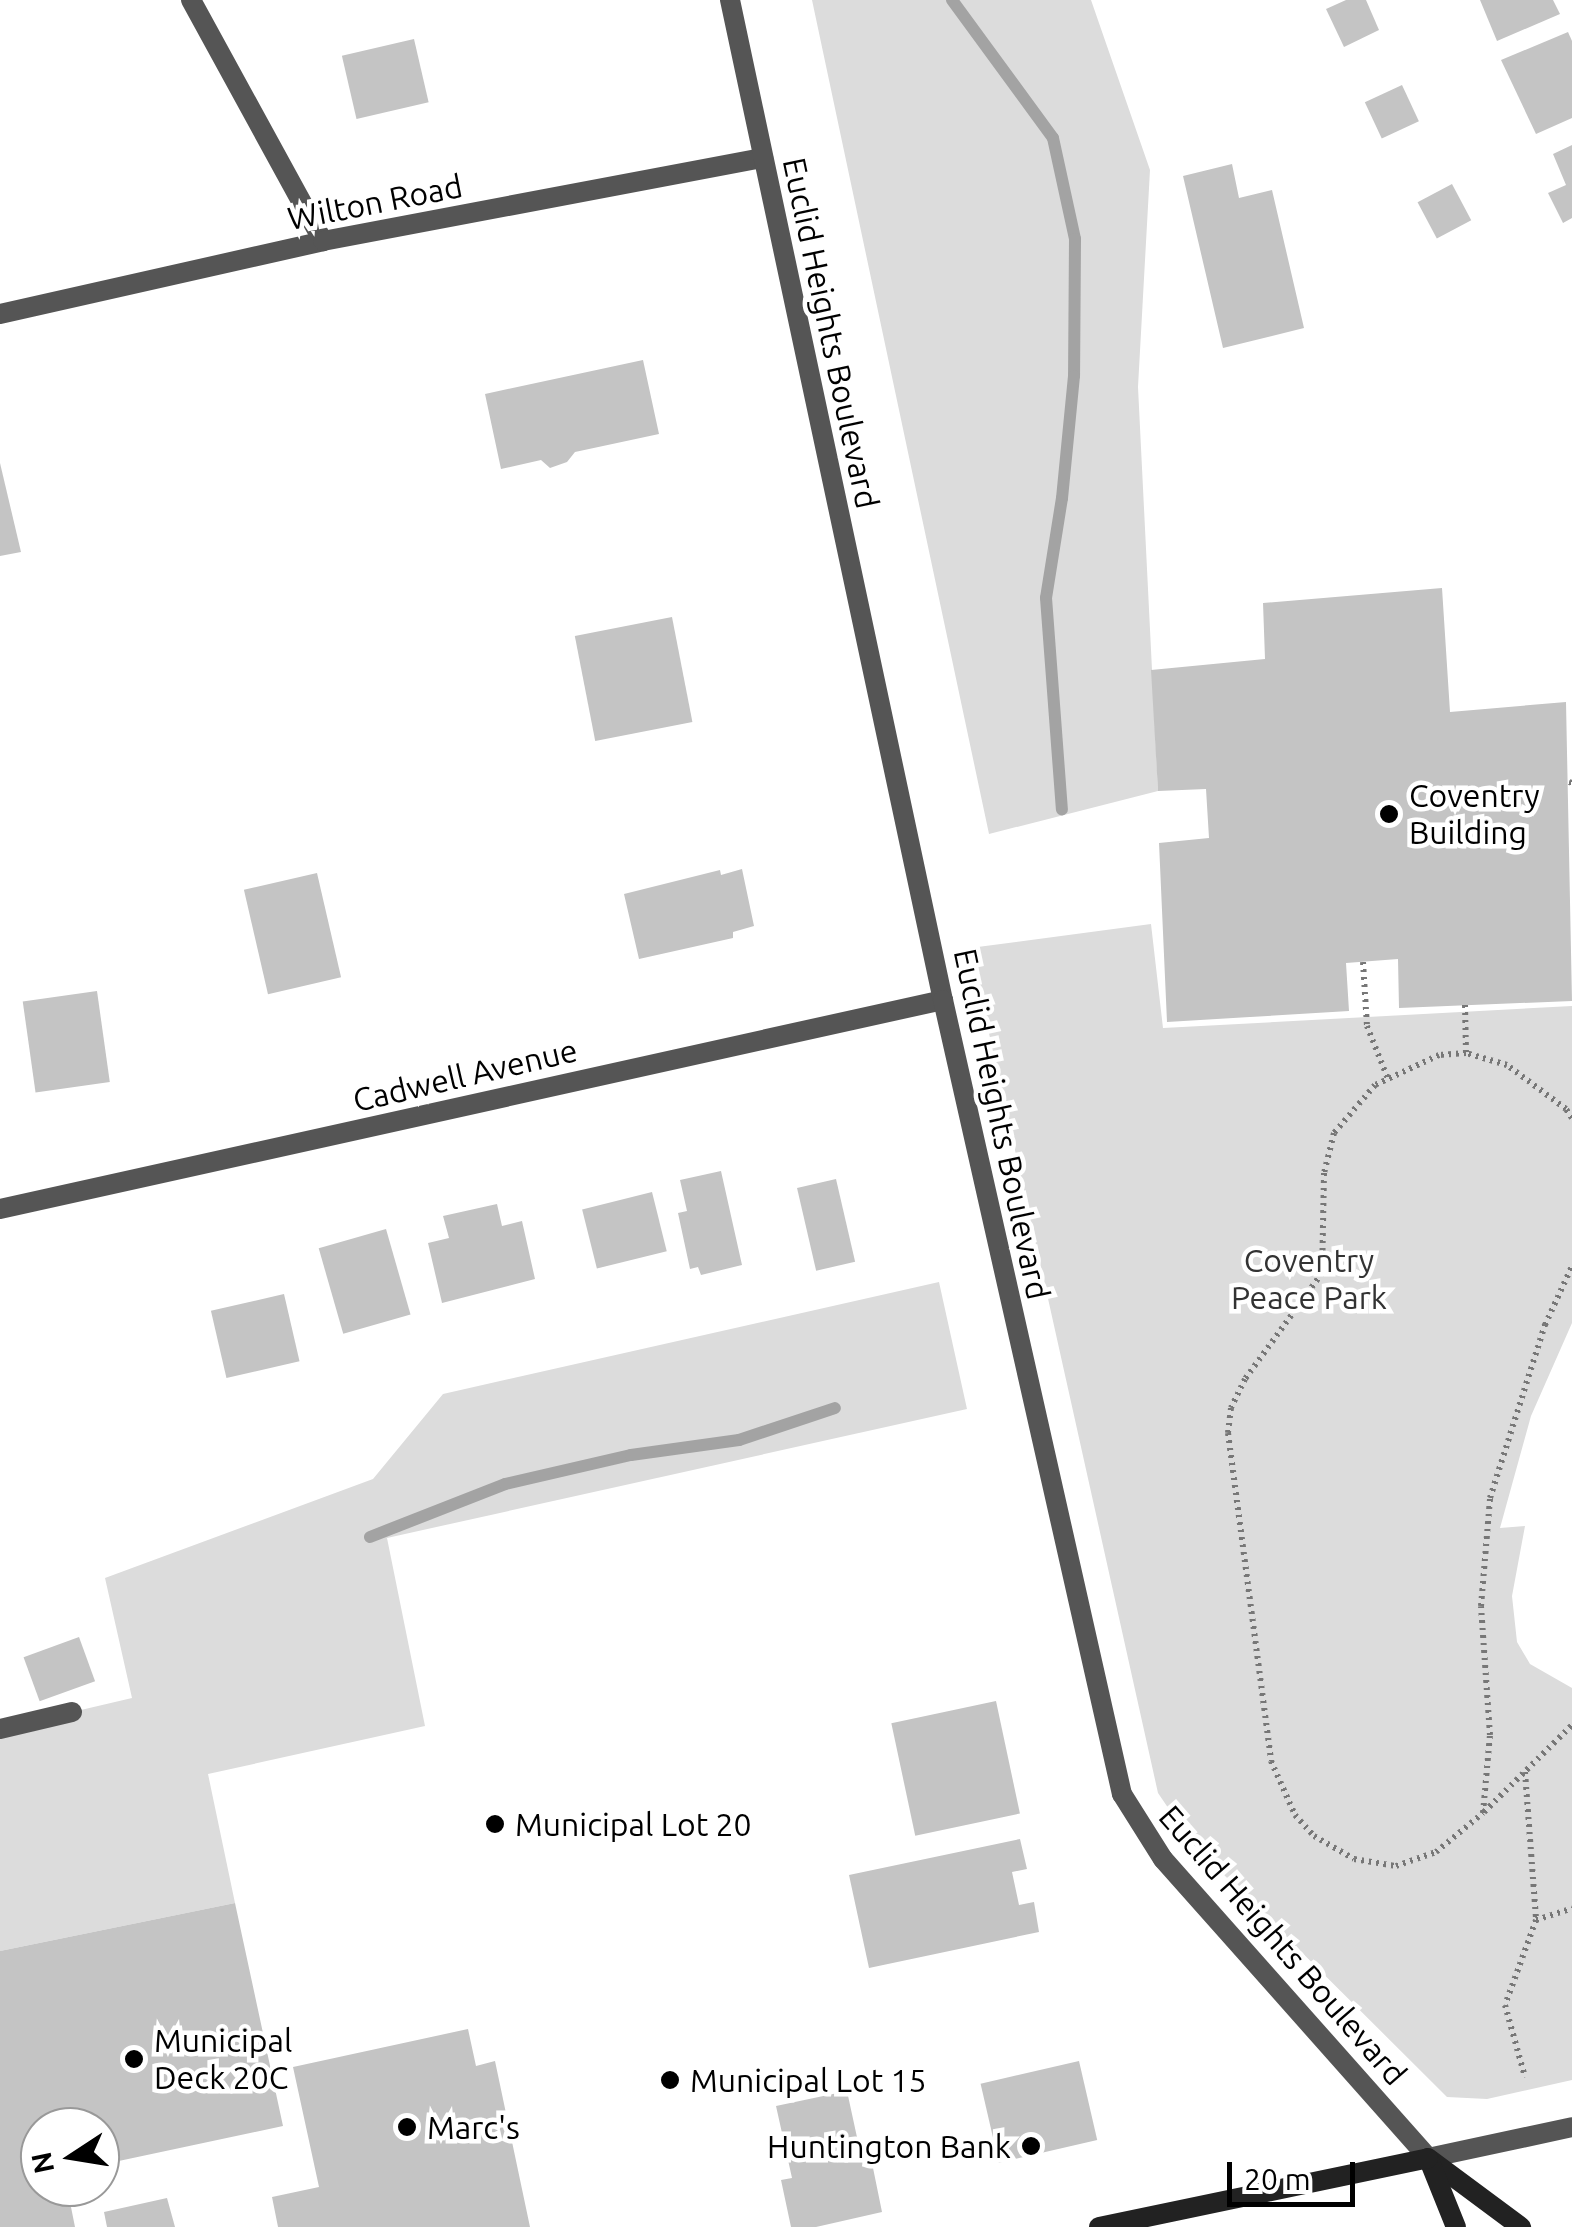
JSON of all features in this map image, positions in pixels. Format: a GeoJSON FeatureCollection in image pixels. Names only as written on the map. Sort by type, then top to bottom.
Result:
{"type":"FeatureCollection","features":[{"type":"Feature","properties":{"kind":"main road"},"geometry":{"type":"LineString","coordinates":[[1099,2227],[1428,2158]]}},
{"type":"Feature","properties":{"kind":"main road","name":"Euclid Heights Boulevard"},"geometry":{"type":"LineString","coordinates":[[1428,2158],[1456,2227]]}},
{"type":"Feature","properties":{"kind":"main road","name":"Euclid Heights Boulevard"},"geometry":{"type":"LineString","coordinates":[[1428,2158],[1521,2227]]}},
{"type":"Feature","properties":{"kind":"street"},"geometry":{"type":"LineString","coordinates":[[190,0],[323,241]]}},
{"type":"Feature","properties":{"kind":"street","name":"Euclid Heights Boulevard"},"geometry":{"type":"LineString","coordinates":[[730,0],[943,1000],[1122,1794],[1162,1858],[1428,2158]]}},
{"type":"Feature","properties":{"kind":"street","name":"Wilton Road"},"geometry":{"type":"LineString","coordinates":[[0,314],[323,241],[763,158]]}},
{"type":"Feature","properties":{"kind":"street","name":"Cadwell Avenue"},"geometry":{"type":"LineString","coordinates":[[0,1209],[943,1000]]}},
{"type":"Feature","properties":{"kind":"street"},"geometry":{"type":"LineString","coordinates":[[0,1729],[72,1712]]}},
{"type":"Feature","properties":{"kind":"street"},"geometry":{"type":"LineString","coordinates":[[1428,2158],[1572,2127]]}},
{"type":"Feature","properties":{"kind":"path"},"geometry":{"type":"LineString","coordinates":[[1364,962],[1367,1026],[1388,1079]]}},
{"type":"Feature","properties":{"kind":"path"},"geometry":{"type":"LineString","coordinates":[[1465,1005],[1466,1053]]}},
{"type":"Feature","properties":{"kind":"path"},"geometry":{"type":"LineString","coordinates":[[1572,1118],[1566,1108],[1507,1065],[1466,1053],[1438,1055],[1375,1085],[1334,1132],[1324,1173],[1322,1273],[1234,1396],[1228,1433],[1271,1761],[1295,1815],[1336,1851],[1354,1860],[1396,1866],[1436,1852],[1483,1813],[1572,1725]]}},
{"type":"Feature","properties":{"kind":"path"},"geometry":{"type":"LineString","coordinates":[[1483,1813],[1490,1735],[1481,1606],[1490,1498],[1546,1325],[1572,1266]]}},
{"type":"Feature","properties":{"kind":"path"},"geometry":{"type":"LineString","coordinates":[[1525,1772],[1536,1920],[1506,2005],[1525,2078]]}},
{"type":"Feature","properties":{"kind":"path"},"geometry":{"type":"LineString","coordinates":[[1536,1920],[1572,1908]]}},
{"type":"Feature","properties":{"kind":"green space"},"geometry":{"type":"Polygon","coordinates":[[[812,0],[1091,0],[1150,170],[1138,387],[1158,791],[989,834],[812,0]]]}},
{"type":"Feature","properties":{"kind":"green space","name":"Coventry Peace Park"},"geometry":{"type":"Polygon","coordinates":[[[1151,924],[1163,1028],[1572,1006],[1572,1323],[1531,1416],[1500,1528],[1525,1526],[1512,1596],[1517,1642],[1530,1664],[1572,1688],[1572,2080],[1487,2099],[1447,2097],[1192,1843],[1158,1793],[970,948],[1151,924]]]}},
{"type":"Feature","properties":{"kind":"green space"},"geometry":{"type":"Polygon","coordinates":[[[939,1282],[967,1409],[387,1538],[425,1726],[208,1774],[235,1903],[0,1951],[0,1729],[132,1698],[105,1578],[373,1479],[443,1394],[939,1282]]]}},
{"type":"Feature","properties":{"kind":"building"},"geometry":{"type":"Polygon","coordinates":[[[1346,0],[1366,0],[1379,30],[1344,47],[1326,9],[1346,0]]]}},
{"type":"Feature","properties":{"kind":"building"},"geometry":{"type":"Polygon","coordinates":[[[1480,0],[1553,0],[1560,14],[1497,41],[1480,0]]]}},
{"type":"Feature","properties":{"kind":"building"},"geometry":{"type":"Polygon","coordinates":[[[1568,32],[1572,41],[1572,118],[1536,134],[1501,60],[1568,32]]]}},
{"type":"Feature","properties":{"kind":"building"},"geometry":{"type":"Polygon","coordinates":[[[414,39],[429,102],[357,119],[342,56],[414,39]]]}},
{"type":"Feature","properties":{"kind":"building"},"geometry":{"type":"Polygon","coordinates":[[[1402,85],[1419,121],[1382,139],[1365,102],[1402,85]]]}},
{"type":"Feature","properties":{"kind":"building"},"geometry":{"type":"Polygon","coordinates":[[[1572,145],[1572,218],[1563,223],[1548,193],[1566,185],[1553,154],[1572,145]]]}},
{"type":"Feature","properties":{"kind":"building"},"geometry":{"type":"Polygon","coordinates":[[[1232,164],[1239,198],[1272,190],[1304,328],[1223,348],[1183,176],[1232,164]]]}},
{"type":"Feature","properties":{"kind":"building"},"geometry":{"type":"Polygon","coordinates":[[[1452,184],[1471,220],[1437,239],[1418,202],[1452,184]]]}},
{"type":"Feature","properties":{"kind":"building"},"geometry":{"type":"Polygon","coordinates":[[[643,360],[659,434],[575,452],[567,462],[550,468],[541,460],[501,469],[485,394],[643,360]]]}},
{"type":"Feature","properties":{"kind":"building"},"geometry":{"type":"Polygon","coordinates":[[[0,463],[21,552],[0,556],[0,463]]]}},
{"type":"Feature","properties":{"kind":"building","name":"Coventry Building"},"geometry":{"type":"Polygon","coordinates":[[[1442,588],[1450,712],[1566,702],[1572,1001],[1399,1008],[1398,959],[1346,963],[1349,1011],[1167,1022],[1159,843],[1209,838],[1206,789],[1158,791],[1151,670],[1265,659],[1263,603],[1442,588]]]}},
{"type":"Feature","properties":{"kind":"building"},"geometry":{"type":"Polygon","coordinates":[[[672,617],[692,722],[595,741],[575,636],[672,617]]]}},
{"type":"Feature","properties":{"kind":"building"},"geometry":{"type":"Polygon","coordinates":[[[742,869],[754,926],[733,932],[733,938],[639,959],[624,894],[720,870],[721,875],[742,869]]]}},
{"type":"Feature","properties":{"kind":"building"},"geometry":{"type":"Polygon","coordinates":[[[317,873],[341,977],[268,994],[244,890],[317,873]]]}},
{"type":"Feature","properties":{"kind":"building"},"geometry":{"type":"Polygon","coordinates":[[[97,991],[110,1082],[36,1093],[23,1001],[97,991]]]}},
{"type":"Feature","properties":{"kind":"building"},"geometry":{"type":"Polygon","coordinates":[[[721,1171],[742,1265],[701,1275],[698,1267],[690,1269],[678,1213],[687,1211],[680,1180],[721,1171]]]}},
{"type":"Feature","properties":{"kind":"building"},"geometry":{"type":"Polygon","coordinates":[[[836,1179],[855,1262],[816,1271],[797,1188],[836,1179]]]}},
{"type":"Feature","properties":{"kind":"building"},"geometry":{"type":"Polygon","coordinates":[[[652,1192],[667,1251],[597,1269],[582,1209],[652,1192]]]}},
{"type":"Feature","properties":{"kind":"building"},"geometry":{"type":"Polygon","coordinates":[[[497,1204],[502,1226],[522,1221],[535,1279],[442,1303],[428,1243],[449,1238],[443,1216],[497,1204]]]}},
{"type":"Feature","properties":{"kind":"building"},"geometry":{"type":"Polygon","coordinates":[[[386,1229],[411,1315],[343,1334],[319,1248],[386,1229]]]}},
{"type":"Feature","properties":{"kind":"building"},"geometry":{"type":"Polygon","coordinates":[[[284,1294],[300,1361],[226,1378],[211,1311],[284,1294]]]}},
{"type":"Feature","properties":{"kind":"building"},"geometry":{"type":"Polygon","coordinates":[[[79,1637],[95,1681],[40,1701],[24,1657],[79,1637]]]}},
{"type":"Feature","properties":{"kind":"building"},"geometry":{"type":"Polygon","coordinates":[[[996,1701],[1020,1813],[915,1836],[891,1723],[996,1701]]]}},
{"type":"Feature","properties":{"kind":"building"},"geometry":{"type":"Polygon","coordinates":[[[1020,1839],[1027,1869],[1012,1872],[1019,1905],[1034,1902],[1039,1932],[869,1968],[849,1875],[1020,1839]]]}},
{"type":"Feature","properties":{"kind":"building","name":"Municipal Deck 20C"},"geometry":{"type":"Polygon","coordinates":[[[235,1903],[283,2126],[120,2161],[120,2107],[20,2107],[20,2207],[71,2207],[75,2227],[0,2227],[0,1951],[235,1903]]]}},
{"type":"Feature","properties":{"kind":"building","name":"Marc's"},"geometry":{"type":"Polygon","coordinates":[[[468,2029],[476,2066],[495,2061],[530,2227],[278,2227],[272,2197],[319,2187],[293,2067],[468,2029]]]}},
{"type":"Feature","properties":{"kind":"building"},"geometry":{"type":"Polygon","coordinates":[[[1079,2061],[1097,2140],[999,2163],[981,2084],[1079,2061]]]}},
{"type":"Feature","properties":{"kind":"building"},"geometry":{"type":"Polygon","coordinates":[[[847,2091],[863,2165],[872,2163],[882,2212],[816,2227],[791,2227],[781,2180],[792,2178],[776,2106],[847,2091]]]}},
{"type":"Feature","properties":{"kind":"building"},"geometry":{"type":"Polygon","coordinates":[[[167,2198],[175,2227],[107,2227],[104,2212],[167,2198]]]}},
{"type":"Feature","properties":{"kind":"waterway"},"geometry":{"type":"LineString","coordinates":[[952,0],[1053,138],[1075,239],[1074,376],[1062,498],[1046,598],[1062,809]]}},
{"type":"Feature","properties":{"kind":"waterway"},"geometry":{"type":"LineString","coordinates":[[370,1537],[505,1484],[631,1455],[739,1440],[835,1408]]}},
{"type":"Feature","properties":{"kind":"place","name":"Coventry Building"},"geometry":{"type":"Point","coordinates":[1389,814]}},
{"type":"Feature","properties":{"kind":"place","name":"Municipal Lot 20"},"geometry":{"type":"Point","coordinates":[495,1824]}},
{"type":"Feature","properties":{"kind":"place","name":"Municipal Deck 20C"},"geometry":{"type":"Point","coordinates":[134,2059]}},
{"type":"Feature","properties":{"kind":"place","name":"Municipal Lot 15"},"geometry":{"type":"Point","coordinates":[670,2080]}},
{"type":"Feature","properties":{"kind":"place","name":"Marc's"},"geometry":{"type":"Point","coordinates":[407,2127]}},
{"type":"Feature","properties":{"kind":"place","name":"Huntington Bank"},"geometry":{"type":"Point","coordinates":[1031,2146]}}]}
